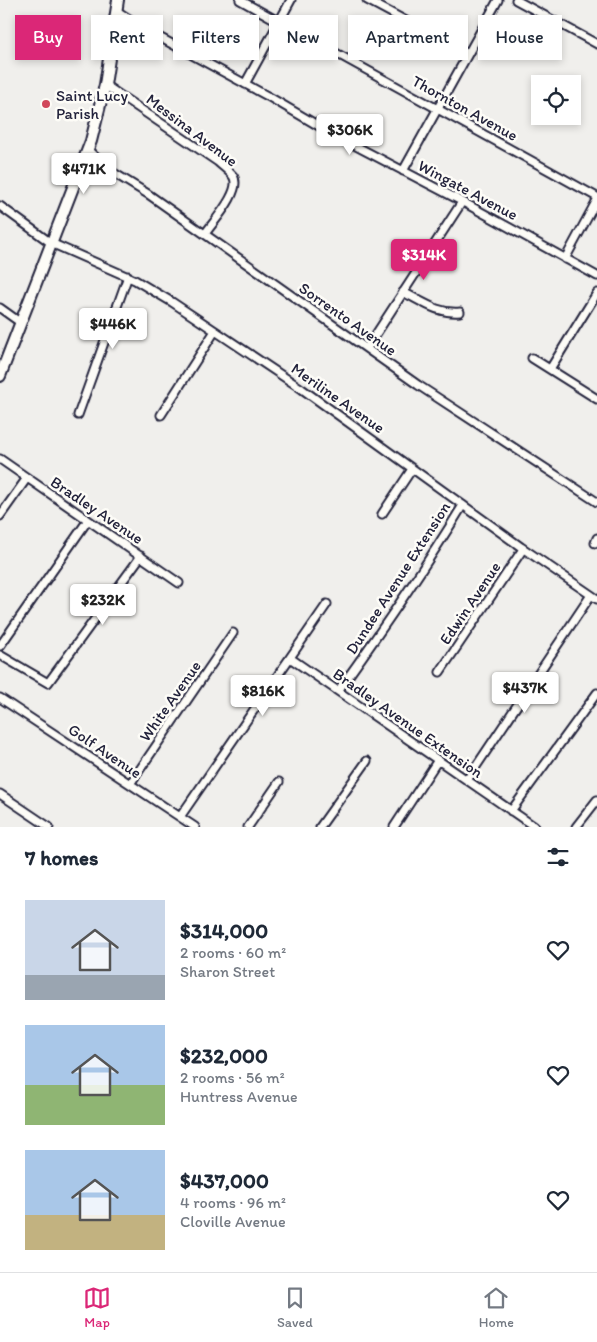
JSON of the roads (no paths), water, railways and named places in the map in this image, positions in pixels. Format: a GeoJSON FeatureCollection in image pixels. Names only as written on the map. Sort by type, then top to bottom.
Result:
{"type":"FeatureCollection","features":[{"type":"Feature","properties":{"kind":"main road"},"geometry":{"type":"LineString","coordinates":[[0,376],[88,150],[105,85],[118,0]]}},
{"type":"Feature","properties":{"kind":"street","name":"Thornton Avenue"},"geometry":{"type":"LineString","coordinates":[[240,0],[269,16]]}},
{"type":"Feature","properties":{"kind":"street"},"geometry":{"type":"LineString","coordinates":[[283,15],[291,0]]}},
{"type":"Feature","properties":{"kind":"street"},"geometry":{"type":"LineString","coordinates":[[367,0],[395,15]]}},
{"type":"Feature","properties":{"kind":"street"},"geometry":{"type":"LineString","coordinates":[[468,54],[498,0]]}},
{"type":"Feature","properties":{"kind":"street"},"geometry":{"type":"LineString","coordinates":[[516,0],[597,44]]}},
{"type":"Feature","properties":{"kind":"street","name":"Wingate Avenue"},"geometry":{"type":"LineString","coordinates":[[117,12],[329,132],[597,276]]}},
{"type":"Feature","properties":{"kind":"street"},"geometry":{"type":"LineString","coordinates":[[245,84],[269,40]]}},
{"type":"Feature","properties":{"kind":"street","name":"Thornton Avenue"},"geometry":{"type":"LineString","coordinates":[[338,54],[597,198]]}},
{"type":"Feature","properties":{"kind":"street"},"geometry":{"type":"LineString","coordinates":[[403,171],[465,60]]}},
{"type":"Feature","properties":{"kind":"street","name":"Messina Avenue"},"geometry":{"type":"LineString","coordinates":[[105,85],[218,162],[233,176],[235,182],[233,195],[205,234]]}},
{"type":"Feature","properties":{"kind":"street","name":"Sorrento Avenue"},"geometry":{"type":"LineString","coordinates":[[88,150],[109,170],[205,234],[455,410],[597,502]]}},
{"type":"Feature","properties":{"kind":"street"},"geometry":{"type":"LineString","coordinates":[[565,259],[597,198]]}},
{"type":"Feature","properties":{"kind":"street"},"geometry":{"type":"LineString","coordinates":[[367,348],[462,202]]}},
{"type":"Feature","properties":{"kind":"street","name":"Meriline Avenue"},"geometry":{"type":"LineString","coordinates":[[0,206],[51,243],[128,276],[172,302],[302,389],[523,549],[594,597]]}},
{"type":"Feature","properties":{"kind":"street"},"geometry":{"type":"LineString","coordinates":[[78,415],[128,276]]}},
{"type":"Feature","properties":{"kind":"street"},"geometry":{"type":"LineString","coordinates":[[404,292],[438,310],[450,313],[460,312]]}},
{"type":"Feature","properties":{"kind":"street"},"geometry":{"type":"LineString","coordinates":[[550,370],[597,293]]}},
{"type":"Feature","properties":{"kind":"street"},"geometry":{"type":"LineString","coordinates":[[0,308],[21,323]]}},
{"type":"Feature","properties":{"kind":"street"},"geometry":{"type":"LineString","coordinates":[[161,415],[215,331]]}},
{"type":"Feature","properties":{"kind":"street"},"geometry":{"type":"LineString","coordinates":[[532,358],[597,399]]}},
{"type":"Feature","properties":{"kind":"street","name":"Bradley Avenue"},"geometry":{"type":"LineString","coordinates":[[0,459],[179,583]]}},
{"type":"Feature","properties":{"kind":"street"},"geometry":{"type":"LineString","coordinates":[[382,514],[412,469]]}},
{"type":"Feature","properties":{"kind":"street"},"geometry":{"type":"LineString","coordinates":[[0,516],[27,478]]}},
{"type":"Feature","properties":{"kind":"street","name":"Dundee Avenue Extension"},"geometry":{"type":"LineString","coordinates":[[338,691],[397,609],[463,505]]}},
{"type":"Feature","properties":{"kind":"street"},"geometry":{"type":"LineString","coordinates":[[0,646],[88,520]]}},
{"type":"Feature","properties":{"kind":"street","name":"Edwin Avenue"},"geometry":{"type":"LineString","coordinates":[[440,672],[523,549]]}},
{"type":"Feature","properties":{"kind":"street"},"geometry":{"type":"LineString","coordinates":[[0,655],[48,684],[141,556]]}},
{"type":"Feature","properties":{"kind":"street"},"geometry":{"type":"LineString","coordinates":[[467,780],[594,597]]}},
{"type":"Feature","properties":{"kind":"street"},"geometry":{"type":"LineString","coordinates":[[180,817],[326,604]]}},
{"type":"Feature","properties":{"kind":"street","name":"White Avenue"},"geometry":{"type":"LineString","coordinates":[[130,784],[233,633]]}},
{"type":"Feature","properties":{"kind":"street","name":"Bradley Avenue Extension"},"geometry":{"type":"LineString","coordinates":[[290,658],[511,811]]}},
{"type":"Feature","properties":{"kind":"street"},"geometry":{"type":"LineString","coordinates":[[535,827],[511,811],[597,693]]}},
{"type":"Feature","properties":{"kind":"street","name":"Golf Avenue"},"geometry":{"type":"LineString","coordinates":[[0,698],[195,827]]}},
{"type":"Feature","properties":{"kind":"street"},"geometry":{"type":"LineString","coordinates":[[394,827],[438,760]]}},
{"type":"Feature","properties":{"kind":"street"},"geometry":{"type":"LineString","coordinates":[[320,827],[367,761]]}},
{"type":"Feature","properties":{"kind":"street"},"geometry":{"type":"LineString","coordinates":[[248,827],[279,782]]}},
{"type":"Feature","properties":{"kind":"street"},"geometry":{"type":"LineString","coordinates":[[0,794],[49,827]]}},
{"type":"Feature","properties":{"kind":"street"},"geometry":{"type":"LineString","coordinates":[[576,827],[597,800]]}},
{"type":"Feature","properties":{"kind":"place","name":"Saint Lucy Parish"},"geometry":{"type":"Point","coordinates":[46,104]}}]}
